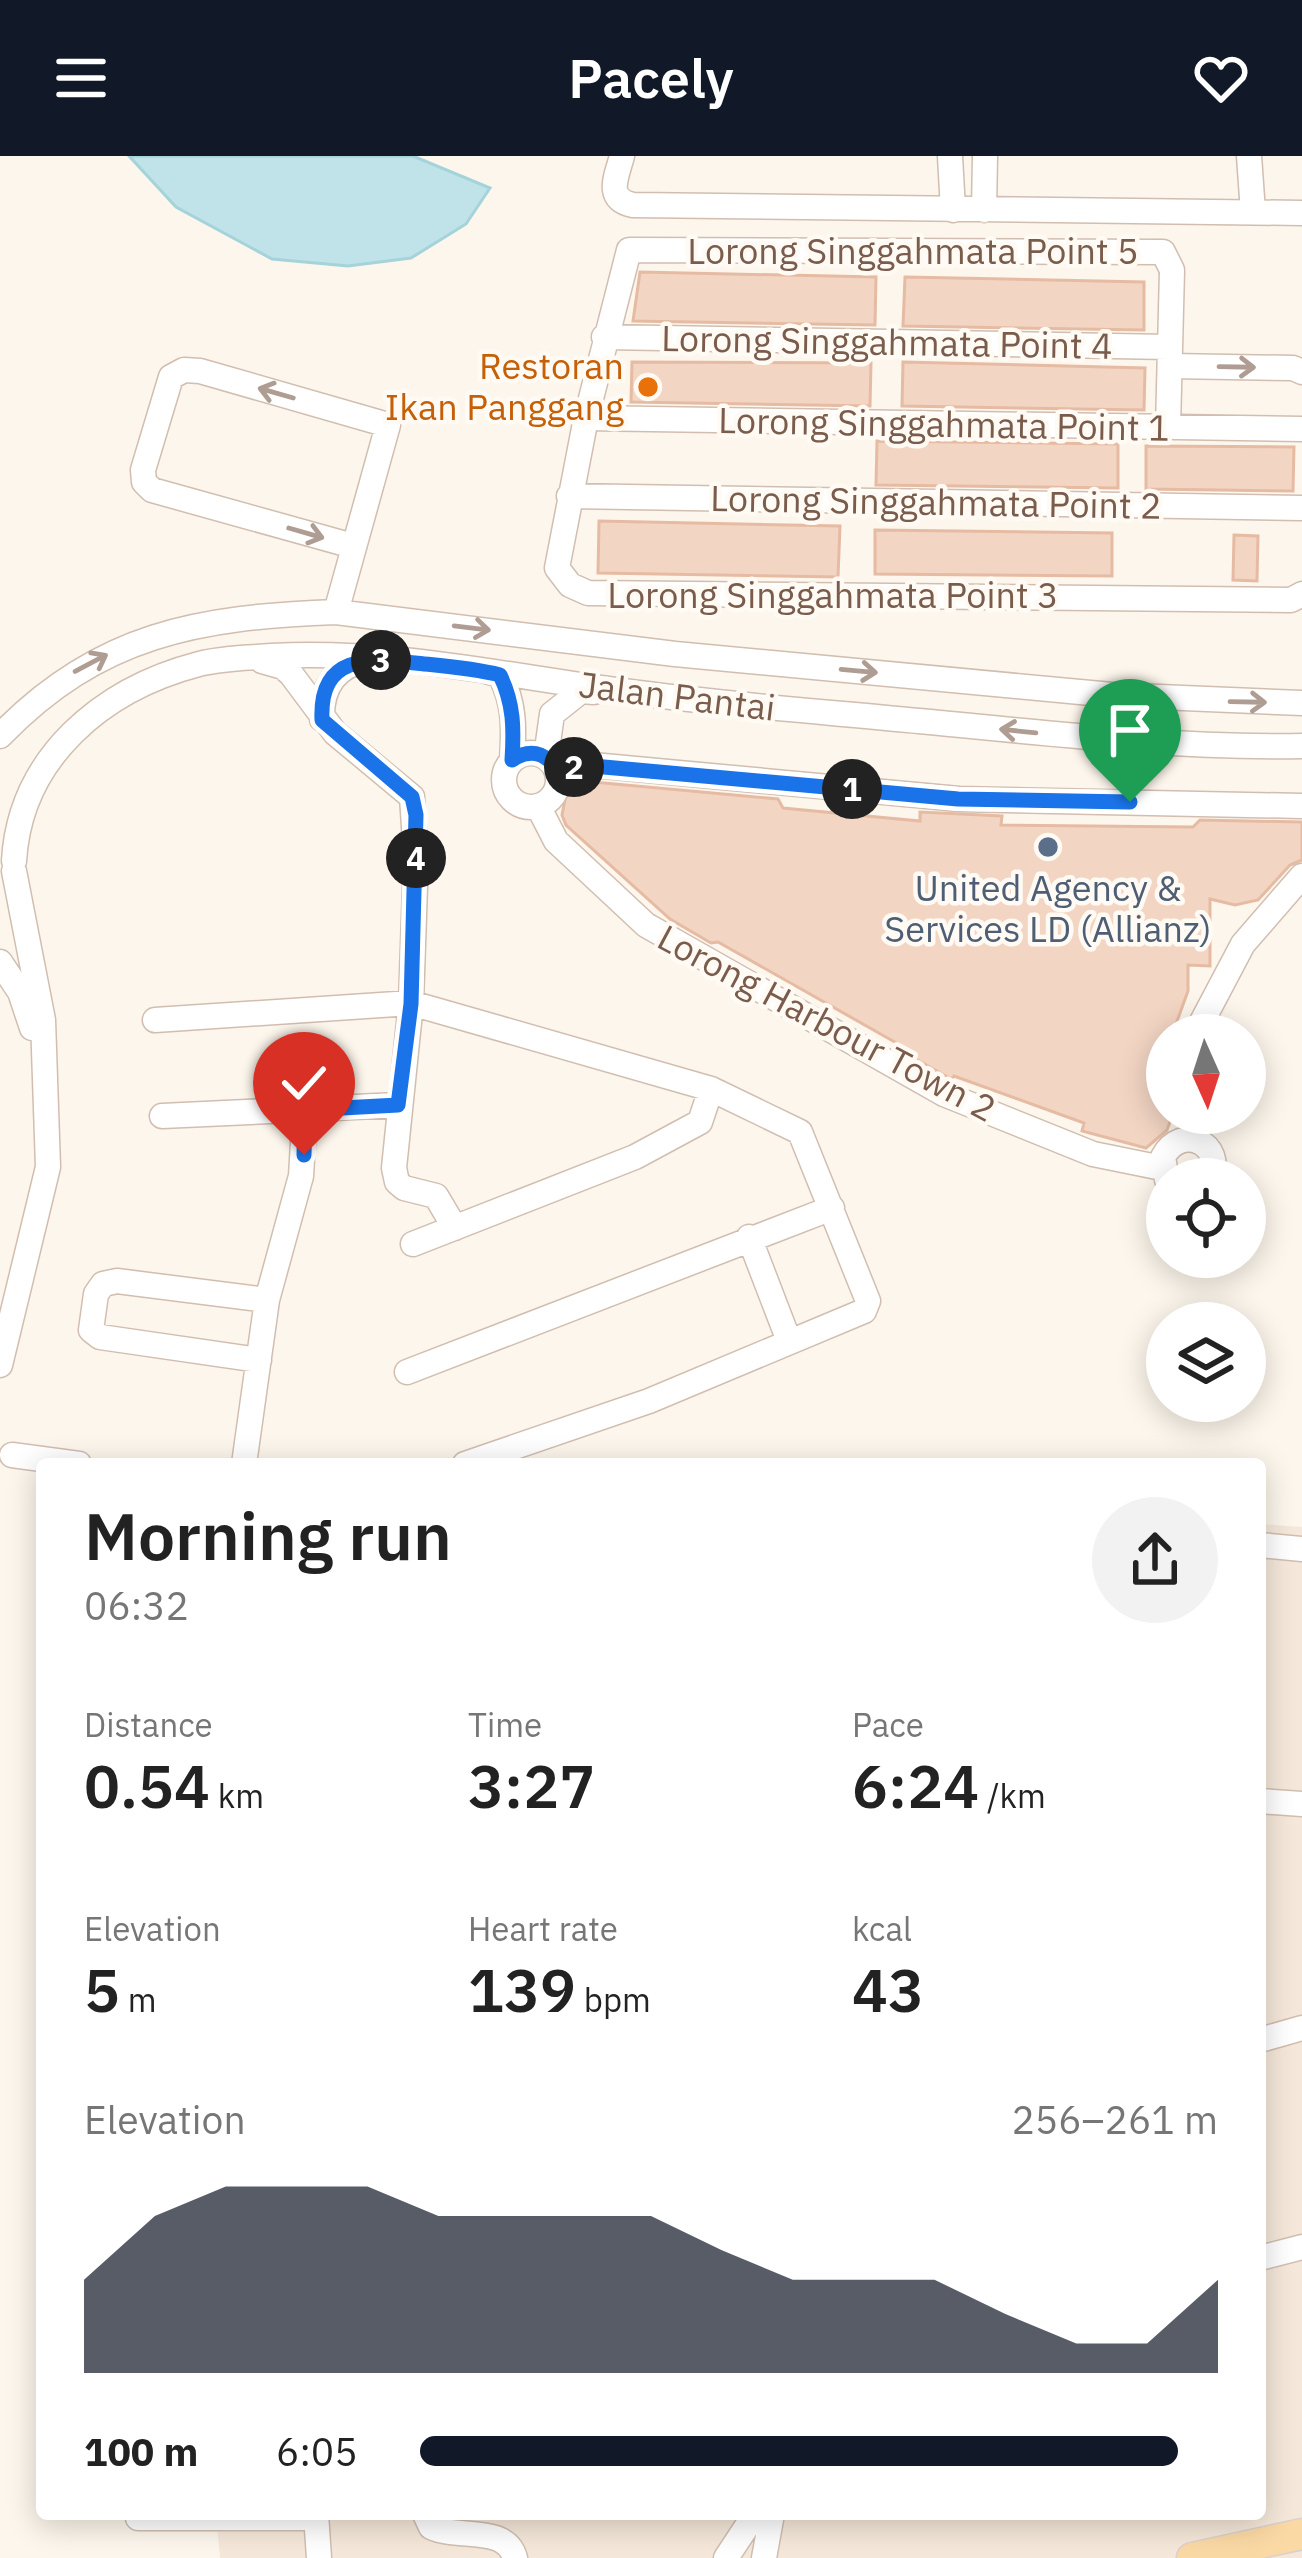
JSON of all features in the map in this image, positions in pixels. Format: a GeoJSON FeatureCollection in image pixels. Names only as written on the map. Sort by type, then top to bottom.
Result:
{"type":"FeatureCollection","features":[{"type":"Feature","properties":{"kind":"main road"},"geometry":{"type":"LineString","coordinates":[[1192,2558],[1302,2534]]}},
{"type":"Feature","properties":{"kind":"street"},"geometry":{"type":"LineString","coordinates":[[950,156],[953,210]]}},
{"type":"Feature","properties":{"kind":"street"},"geometry":{"type":"LineString","coordinates":[[984,210],[985,156]]}},
{"type":"Feature","properties":{"kind":"street"},"geometry":{"type":"LineString","coordinates":[[1250,156],[1253,212]]}},
{"type":"Feature","properties":{"kind":"street"},"geometry":{"type":"LineString","coordinates":[[620,163],[614,196],[633,206],[1302,213]]}},
{"type":"Feature","properties":{"kind":"street","name":"Lorong Singgahmata Point 3"},"geometry":{"type":"LineString","coordinates":[[629,250],[604,337],[569,496],[557,568],[570,585],[588,593],[1291,600],[1302,594]]}},
{"type":"Feature","properties":{"kind":"street","name":"Lorong Singgahmata Point 5"},"geometry":{"type":"LineString","coordinates":[[629,250],[1163,252],[1172,270],[1168,427]]}},
{"type":"Feature","properties":{"kind":"street","name":"Lorong Singgahmata Point 4"},"geometry":{"type":"LineString","coordinates":[[604,337],[1170,356],[1302,372]]}},
{"type":"Feature","properties":{"kind":"street"},"geometry":{"type":"LineString","coordinates":[[336,612],[388,424],[184,370],[171,377],[142,470],[152,490],[353,546]]}},
{"type":"Feature","properties":{"kind":"street","name":"Lorong Singgahmata Point 1"},"geometry":{"type":"LineString","coordinates":[[586,418],[1302,429]]}},
{"type":"Feature","properties":{"kind":"street","name":"Lorong Singgahmata Point 2"},"geometry":{"type":"LineString","coordinates":[[569,496],[1302,508]]}},
{"type":"Feature","properties":{"kind":"street","name":"Jalan Pantai"},"geometry":{"type":"LineString","coordinates":[[0,736],[39,698],[81,667],[166,631],[336,612],[675,654],[1112,695],[1302,703]]}},
{"type":"Feature","properties":{"kind":"street","name":"Jalan Pantai"},"geometry":{"type":"LineString","coordinates":[[14,866],[16,827],[56,747],[100,708],[145,682],[202,663],[242,658],[322,654],[472,668],[627,692],[1114,740],[1299,749]]}},
{"type":"Feature","properties":{"kind":"street"},"geometry":{"type":"LineString","coordinates":[[242,658],[284,667],[322,720],[412,797],[416,856],[411,1004],[394,1151],[397,1182],[436,1196],[455,1228]]}},
{"type":"Feature","properties":{"kind":"street"},"geometry":{"type":"LineString","coordinates":[[322,720],[322,704],[334,676],[361,660],[376,659]]}},
{"type":"Feature","properties":{"kind":"street"},"geometry":{"type":"LineString","coordinates":[[472,668],[500,675],[511,697],[512,760],[504,776],[508,794],[520,805],[547,802],[558,787],[551,763],[552,714],[581,692],[627,692]]}},
{"type":"Feature","properties":{"kind":"street"},"geometry":{"type":"LineString","coordinates":[[512,760],[528,753],[551,763],[958,799],[1302,806]]}},
{"type":"Feature","properties":{"kind":"street","name":"Lorong Harbour Town 2"},"geometry":{"type":"LineString","coordinates":[[538,806],[556,841],[646,925],[944,1094],[1093,1154],[1146,1169]]}},
{"type":"Feature","properties":{"kind":"street"},"geometry":{"type":"LineString","coordinates":[[0,824],[11,843],[43,1020],[48,1167],[0,1365]]}},
{"type":"Feature","properties":{"kind":"street"},"geometry":{"type":"LineString","coordinates":[[0,899],[14,866]]}},
{"type":"Feature","properties":{"kind":"street"},"geometry":{"type":"LineString","coordinates":[[1206,1014],[1243,944],[1302,876]]}},
{"type":"Feature","properties":{"kind":"street"},"geometry":{"type":"LineString","coordinates":[[0,962],[20,992],[42,1059]]}},
{"type":"Feature","properties":{"kind":"street"},"geometry":{"type":"LineString","coordinates":[[155,1020],[411,1004],[711,1089],[800,1132],[868,1306],[864,1311],[649,1401],[483,1458]]}},
{"type":"Feature","properties":{"kind":"street"},"geometry":{"type":"LineString","coordinates":[[413,1244],[635,1157],[700,1122],[711,1089]]}},
{"type":"Feature","properties":{"kind":"street"},"geometry":{"type":"LineString","coordinates":[[163,1116],[398,1105]]}},
{"type":"Feature","properties":{"kind":"street"},"geometry":{"type":"LineString","coordinates":[[245,1458],[266,1300],[301,1176],[305,1110]]}},
{"type":"Feature","properties":{"kind":"street"},"geometry":{"type":"LineString","coordinates":[[1196,1134],[1214,1158]]}},
{"type":"Feature","properties":{"kind":"street"},"geometry":{"type":"LineString","coordinates":[[407,1372],[832,1208]]}},
{"type":"Feature","properties":{"kind":"street"},"geometry":{"type":"LineString","coordinates":[[749,1237],[789,1341]]}},
{"type":"Feature","properties":{"kind":"street"},"geometry":{"type":"LineString","coordinates":[[259,1360],[100,1337],[91,1330],[91,1316],[103,1285],[117,1281],[266,1300]]}},
{"type":"Feature","properties":{"kind":"street"},"geometry":{"type":"LineString","coordinates":[[12,1455],[36,1458]]}},
{"type":"Feature","properties":{"kind":"street"},"geometry":{"type":"LineString","coordinates":[[1266,1546],[1302,1549]]}},
{"type":"Feature","properties":{"kind":"street"},"geometry":{"type":"LineString","coordinates":[[1266,1801],[1302,1804]]}},
{"type":"Feature","properties":{"kind":"street"},"geometry":{"type":"LineString","coordinates":[[1266,2038],[1302,2028]]}},
{"type":"Feature","properties":{"kind":"street"},"geometry":{"type":"LineString","coordinates":[[1266,2256],[1302,2247]]}},
{"type":"Feature","properties":{"kind":"street"},"geometry":{"type":"LineString","coordinates":[[316,2520],[319,2558]]}},
{"type":"Feature","properties":{"kind":"street"},"geometry":{"type":"LineString","coordinates":[[427,2520],[441,2532],[502,2539],[512,2546],[515,2558]]}},
{"type":"Feature","properties":{"kind":"street"},"geometry":{"type":"LineString","coordinates":[[726,2558],[751,2520]]}},
{"type":"Feature","properties":{"kind":"street"},"geometry":{"type":"LineString","coordinates":[[764,2558],[771,2520]]}},
{"type":"Feature","properties":{"kind":"shaded area"},"geometry":{"type":"Polygon","coordinates":[[[1266,1524],[1302,1527],[1302,2558],[220,2558],[217,2520],[1266,2520],[1266,1524]]]}},
{"type":"Feature","properties":{"kind":"water"},"geometry":{"type":"Polygon","coordinates":[[[129,156],[413,156],[490,188],[466,224],[411,258],[348,266],[272,259],[176,207],[129,156]]]}},
{"type":"Feature","properties":{"kind":"building"},"geometry":{"type":"Polygon","coordinates":[[[640,272],[876,277],[875,325],[633,321],[640,272]]]}},
{"type":"Feature","properties":{"kind":"building"},"geometry":{"type":"Polygon","coordinates":[[[905,277],[1144,282],[1144,330],[903,326],[905,277]]]}},
{"type":"Feature","properties":{"kind":"building"},"geometry":{"type":"Polygon","coordinates":[[[632,362],[871,363],[870,406],[631,402],[632,362]]]}},
{"type":"Feature","properties":{"kind":"building"},"geometry":{"type":"Polygon","coordinates":[[[903,362],[1145,368],[1144,410],[902,406],[903,362]]]}},
{"type":"Feature","properties":{"kind":"building"},"geometry":{"type":"Polygon","coordinates":[[[877,441],[1118,444],[1118,488],[876,485],[877,441]]]}},
{"type":"Feature","properties":{"kind":"building"},"geometry":{"type":"Polygon","coordinates":[[[1146,446],[1294,447],[1293,491],[1146,489],[1146,446]]]}},
{"type":"Feature","properties":{"kind":"building"},"geometry":{"type":"Polygon","coordinates":[[[599,521],[840,526],[838,577],[598,573],[599,521]]]}},
{"type":"Feature","properties":{"kind":"building"},"geometry":{"type":"Polygon","coordinates":[[[875,530],[1112,533],[1112,576],[875,574],[875,530]]]}},
{"type":"Feature","properties":{"kind":"building"},"geometry":{"type":"Polygon","coordinates":[[[1234,535],[1258,536],[1257,581],[1233,580],[1234,535]]]}},
{"type":"Feature","properties":{"kind":"building"},"geometry":{"type":"Polygon","coordinates":[[[573,784],[778,799],[783,808],[920,821],[920,812],[1002,816],[1001,825],[1193,827],[1200,820],[1302,822],[1302,860],[1290,865],[1258,900],[1235,905],[1210,899],[1210,966],[1188,965],[1188,991],[1180,1014],[1146,1014],[1146,1134],[1162,1134],[1146,1148],[1082,1131],[1084,1123],[954,1076],[951,1079],[898,1049],[900,1045],[670,919],[566,825],[562,815],[567,789],[573,784]]]}},
{"type":"Feature","properties":{"kind":"place","name":"Restoran Ikan Panggang"},"geometry":{"type":"Point","coordinates":[648,387]}},
{"type":"Feature","properties":{"kind":"place","name":"United Agency & Services LD (Allianz)"},"geometry":{"type":"Point","coordinates":[1048,847]}},
{"type":"Feature","properties":{"kind":"route"},"geometry":{"type":"LineString","coordinates":[[304,1155],[305,1110],[398,1105],[411,1004],[416,815],[412,797],[322,720],[326,689],[346,666],[376,659],[500,675],[511,697],[512,760],[538,753],[556,769],[593,766],[958,799],[1130,802]]}}]}
